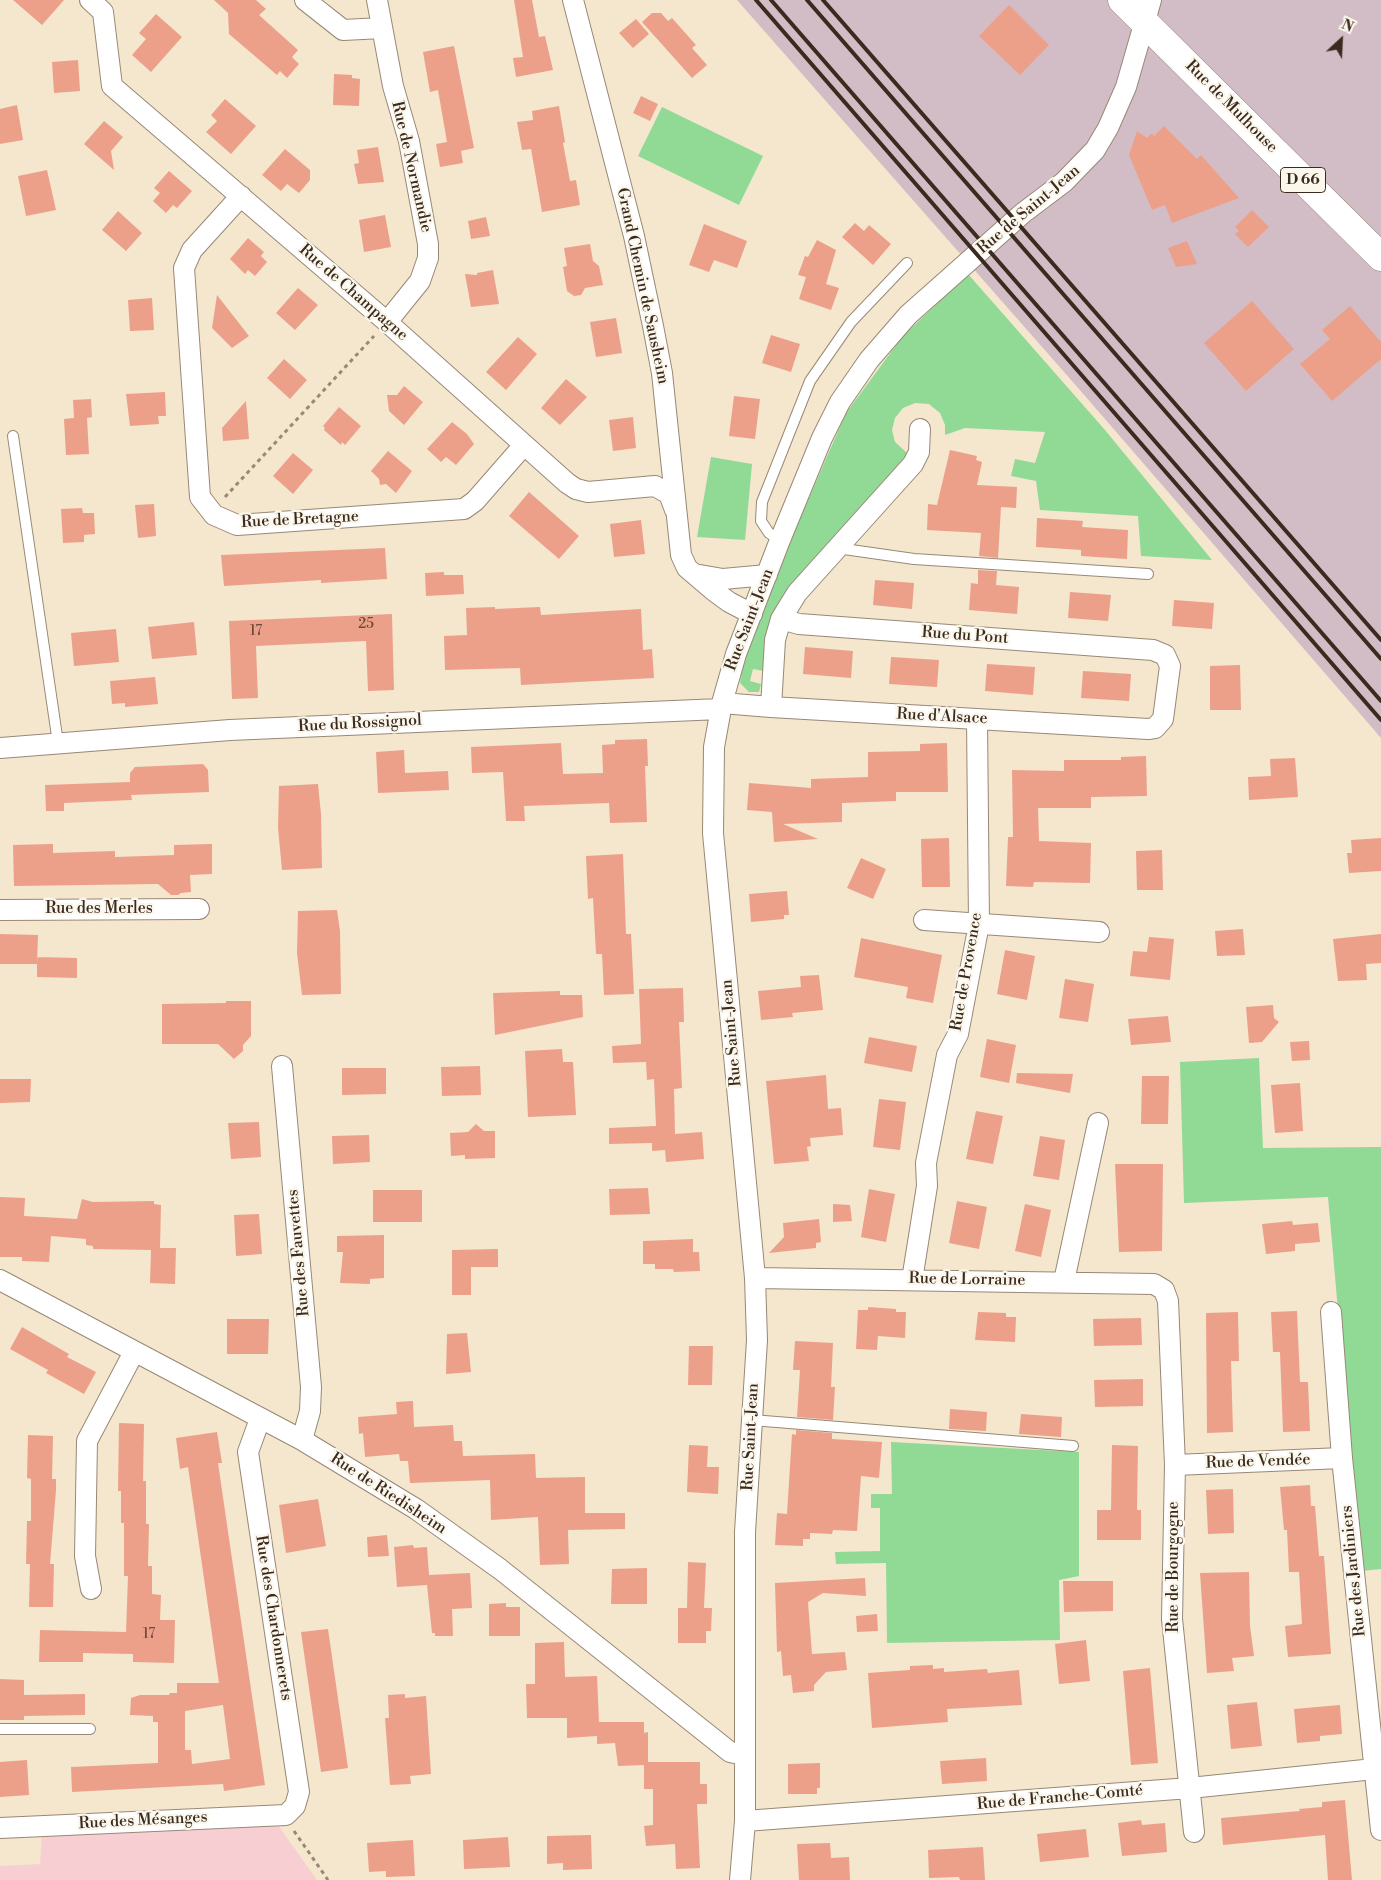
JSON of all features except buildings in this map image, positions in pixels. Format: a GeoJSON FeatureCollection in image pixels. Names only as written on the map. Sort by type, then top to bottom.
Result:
{"type":"FeatureCollection","features":[{"type":"Feature","properties":{"kind":"main road","name":"Rue de Mulhouse"},"geometry":{"type":"LineString","coordinates":[[1122,0],[1148,11],[1381,257]]}},
{"type":"Feature","properties":{"kind":"street","name":"Rue de Champagne"},"geometry":{"type":"LineString","coordinates":[[90,0],[103,12],[112,86],[387,322],[576,489],[595,492],[655,486],[669,494],[675,510]]}},
{"type":"Feature","properties":{"kind":"street"},"geometry":{"type":"LineString","coordinates":[[305,0],[342,30],[382,28]]}},
{"type":"Feature","properties":{"kind":"street","name":"Rue de Normandie"},"geometry":{"type":"LineString","coordinates":[[377,0],[393,86],[409,141],[428,244],[428,258],[420,280],[387,322]]}},
{"type":"Feature","properties":{"kind":"street","name":"Grand Chemin de Sausheim"},"geometry":{"type":"LineString","coordinates":[[573,0],[634,236],[650,307],[662,373],[681,555],[692,573],[729,602],[752,614]]}},
{"type":"Feature","properties":{"kind":"street","name":"Rue de Saint-Jean"},"geometry":{"type":"LineString","coordinates":[[969,261],[1022,213],[1070,176],[1094,150],[1108,128],[1126,87],[1148,11]]}},
{"type":"Feature","properties":{"kind":"street"},"geometry":{"type":"LineString","coordinates":[[211,512],[200,497],[184,268],[192,250],[241,196]]}},
{"type":"Feature","properties":{"kind":"street","name":"Rue Saint-Jean"},"geometry":{"type":"LineString","coordinates":[[740,1880],[745,1821],[745,1532],[757,1340],[755,1278],[713,833],[714,747],[721,706],[736,654],[822,438],[854,381],[891,332],[969,261]]}},
{"type":"Feature","properties":{"kind":"street","name":"Rue Saint-Jean"},"geometry":{"type":"LineString","coordinates":[[781,619],[797,593],[913,464],[919,452],[920,429]]}},
{"type":"Feature","properties":{"kind":"street","name":"Rue de Bretagne"},"geometry":{"type":"LineString","coordinates":[[211,512],[236,525],[464,509],[475,501],[524,445]]}},
{"type":"Feature","properties":{"kind":"street"},"geometry":{"type":"LineString","coordinates":[[692,573],[723,578],[767,575]]}},
{"type":"Feature","properties":{"kind":"street"},"geometry":{"type":"LineString","coordinates":[[771,706],[776,640],[781,619]]}},
{"type":"Feature","properties":{"kind":"street","name":"Rue du Pont"},"geometry":{"type":"LineString","coordinates":[[781,619],[799,624],[1159,651],[1168,660],[1170,666],[1165,712],[1160,724]]}},
{"type":"Feature","properties":{"kind":"street","name":"Rue du Rossignol"},"geometry":{"type":"LineString","coordinates":[[0,748],[230,730],[721,706]]}},
{"type":"Feature","properties":{"kind":"street","name":"Rue d'Alsace"},"geometry":{"type":"LineString","coordinates":[[721,706],[771,706],[1148,729],[1155,728],[1160,724]]}},
{"type":"Feature","properties":{"kind":"street","name":"Rue de Provence"},"geometry":{"type":"LineString","coordinates":[[912,1280],[927,1186],[926,1163],[947,1054],[958,1034],[979,924],[977,719]]}},
{"type":"Feature","properties":{"kind":"street","name":"Rue des Merles"},"geometry":{"type":"LineString","coordinates":[[0,910],[199,909]]}},
{"type":"Feature","properties":{"kind":"street"},"geometry":{"type":"LineString","coordinates":[[924,920],[1099,932]]}},
{"type":"Feature","properties":{"kind":"street","name":"Rue des Fauvettes"},"geometry":{"type":"LineString","coordinates":[[282,1066],[311,1387],[310,1411],[302,1440]]}},
{"type":"Feature","properties":{"kind":"street"},"geometry":{"type":"LineString","coordinates":[[1064,1281],[1098,1123]]}},
{"type":"Feature","properties":{"kind":"street","name":"Rue de Lorraine"},"geometry":{"type":"LineString","coordinates":[[755,1278],[1064,1281],[1154,1284],[1164,1290],[1168,1301]]}},
{"type":"Feature","properties":{"kind":"street","name":"Rue de Riedisheim"},"geometry":{"type":"LineString","coordinates":[[0,1280],[302,1440],[416,1509],[500,1569],[730,1752],[744,1755]]}},
{"type":"Feature","properties":{"kind":"street","name":"Rue de Bourgogne"},"geometry":{"type":"LineString","coordinates":[[1168,1301],[1174,1465],[1172,1619],[1194,1832]]}},
{"type":"Feature","properties":{"kind":"street","name":"Rue des Jardiniers"},"geometry":{"type":"LineString","coordinates":[[1331,1312],[1342,1458],[1381,1830]]}},
{"type":"Feature","properties":{"kind":"street"},"geometry":{"type":"LineString","coordinates":[[91,1589],[85,1556],[87,1441],[134,1352]]}},
{"type":"Feature","properties":{"kind":"street","name":"Rue des Chardonnerets"},"geometry":{"type":"LineString","coordinates":[[260,1419],[248,1452],[300,1792],[294,1806],[286,1815]]}},
{"type":"Feature","properties":{"kind":"street","name":"Rue de Vendée"},"geometry":{"type":"LineString","coordinates":[[1174,1465],[1342,1458]]}},
{"type":"Feature","properties":{"kind":"street","name":"Rue de Franche-Comté"},"geometry":{"type":"LineString","coordinates":[[745,1821],[1190,1788],[1374,1769]]}},
{"type":"Feature","properties":{"kind":"street","name":"Rue des Mésanges"},"geometry":{"type":"LineString","coordinates":[[0,1828],[286,1815]]}},
{"type":"Feature","properties":{"kind":"lane"},"geometry":{"type":"LineString","coordinates":[[780,540],[769,533],[761,521],[762,502],[810,381],[851,322],[907,262]]}},
{"type":"Feature","properties":{"kind":"lane"},"geometry":{"type":"LineString","coordinates":[[13,436],[58,744]]}},
{"type":"Feature","properties":{"kind":"lane"},"geometry":{"type":"LineString","coordinates":[[837,548],[914,559],[1148,574]]}},
{"type":"Feature","properties":{"kind":"lane"},"geometry":{"type":"LineString","coordinates":[[752,1420],[1073,1446]]}},
{"type":"Feature","properties":{"kind":"lane"},"geometry":{"type":"LineString","coordinates":[[0,1730],[90,1729]]}},
{"type":"Feature","properties":{"kind":"path"},"geometry":{"type":"LineString","coordinates":[[211,512],[387,322]]}},
{"type":"Feature","properties":{"kind":"path"},"geometry":{"type":"LineString","coordinates":[[286,1815],[298,1839],[328,1880]]}},
{"type":"Feature","properties":{"kind":"shaded area"},"geometry":{"type":"Polygon","coordinates":[[[737,0],[1381,0],[1381,738],[1079,389],[737,0]]]}},
{"type":"Feature","properties":{"kind":"shaded area"},"geometry":{"type":"Polygon","coordinates":[[[275,1821],[317,1880],[0,1880],[0,1866],[40,1864],[42,1833],[275,1821]]]}},
{"type":"Feature","properties":{"kind":"green space"},"geometry":{"type":"Polygon","coordinates":[[[662,107],[763,156],[739,205],[638,156],[662,107]]]}},
{"type":"Feature","properties":{"kind":"green space"},"geometry":{"type":"Polygon","coordinates":[[[968,274],[1105,430],[1212,560],[1141,556],[1138,516],[1040,510],[1036,481],[1011,476],[1015,459],[1035,463],[1045,432],[965,428],[945,435],[945,425],[940,413],[929,404],[915,403],[903,408],[895,418],[892,430],[895,442],[908,456],[792,587],[764,671],[753,669],[750,681],[761,684],[759,692],[749,692],[740,683],[742,667],[795,530],[846,413],[903,336],[968,274]]]}},
{"type":"Feature","properties":{"kind":"green space"},"geometry":{"type":"Polygon","coordinates":[[[711,457],[752,464],[745,540],[697,537],[711,457]]]}},
{"type":"Feature","properties":{"kind":"green space"},"geometry":{"type":"Polygon","coordinates":[[[1259,1058],[1263,1148],[1381,1147],[1381,1569],[1361,1571],[1328,1197],[1184,1203],[1180,1062],[1259,1058]]]}},
{"type":"Feature","properties":{"kind":"green space"},"geometry":{"type":"Polygon","coordinates":[[[891,1442],[1079,1452],[1079,1576],[1059,1580],[1060,1640],[887,1643],[886,1563],[836,1564],[835,1552],[880,1551],[880,1508],[871,1508],[871,1494],[892,1494],[891,1442]]]}},
{"type":"Feature","properties":{"kind":"railway"},"geometry":{"type":"LineString","coordinates":[[756,0],[1381,720]]}},
{"type":"Feature","properties":{"kind":"railway"},"geometry":{"type":"LineString","coordinates":[[771,0],[1381,701]]}},
{"type":"Feature","properties":{"kind":"railway"},"geometry":{"type":"LineString","coordinates":[[807,0],[1381,659]]}},
{"type":"Feature","properties":{"kind":"railway"},"geometry":{"type":"LineString","coordinates":[[823,0],[1381,640]]}}]}
